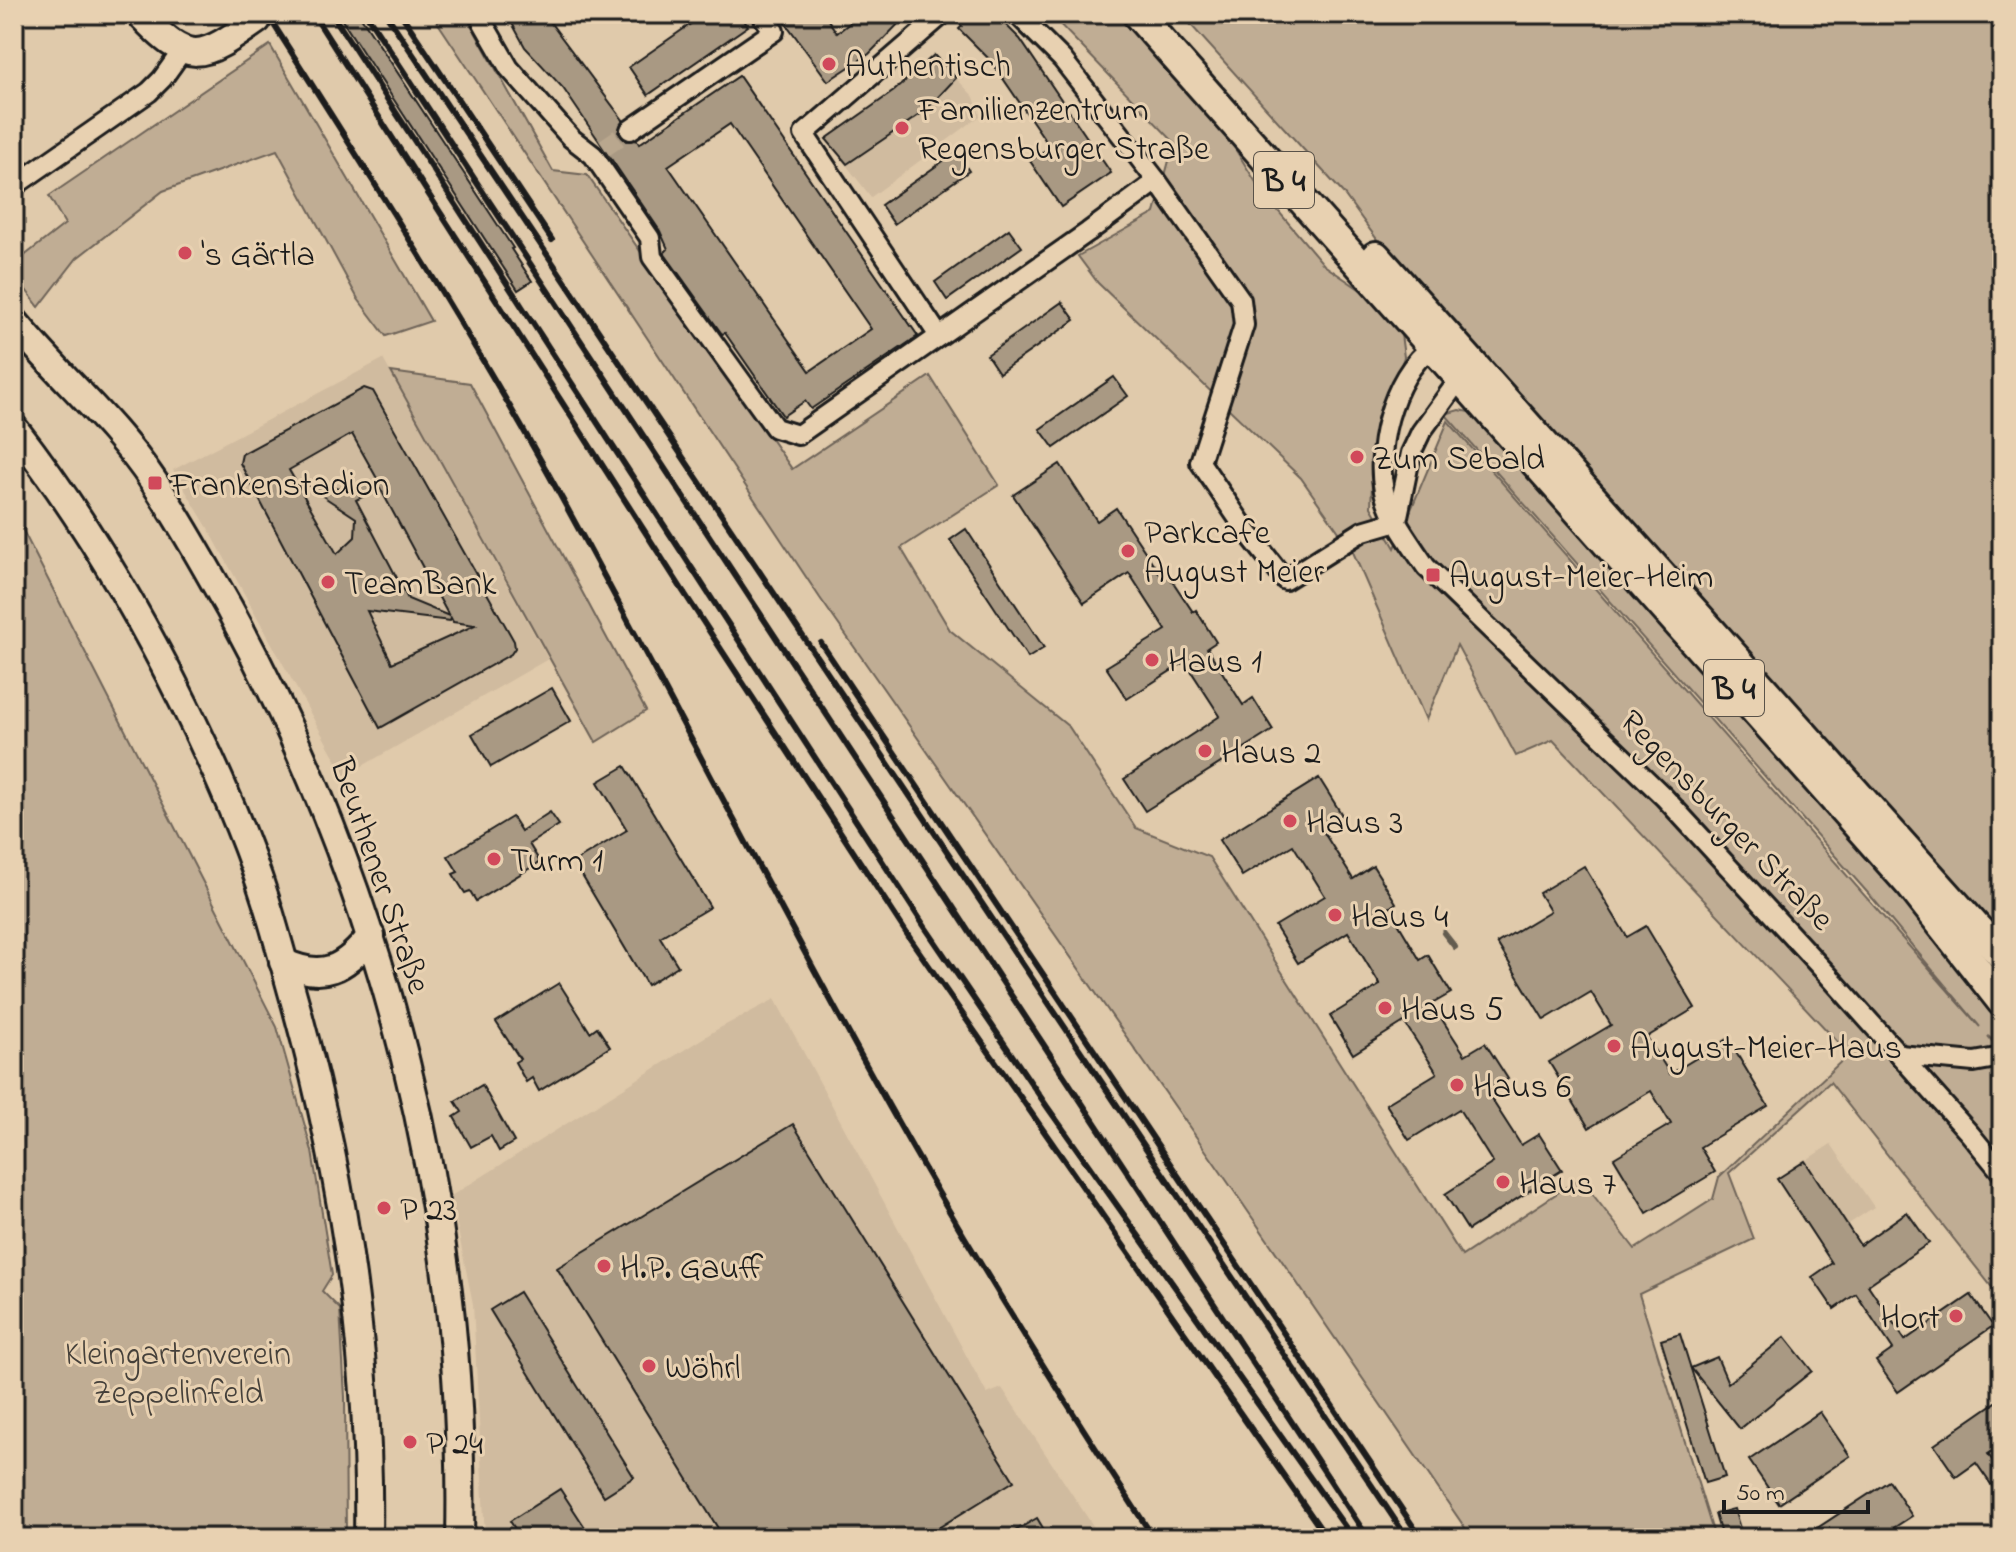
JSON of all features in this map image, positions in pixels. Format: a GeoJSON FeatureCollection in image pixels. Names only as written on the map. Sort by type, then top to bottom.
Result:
{"type":"FeatureCollection","features":[{"type":"Feature","properties":{"kind":"main road"},"geometry":{"type":"LineString","coordinates":[[140,14],[166,41],[182,51],[201,53],[257,20]]}},
{"type":"Feature","properties":{"kind":"main road","name":"B 4"},"geometry":{"type":"LineString","coordinates":[[1137,14],[1998,952]]}},
{"type":"Feature","properties":{"kind":"main road","name":"B 4"},"geometry":{"type":"LineString","coordinates":[[1160,14],[1440,342]]}},
{"type":"Feature","properties":{"kind":"main road","name":"Beuthener Straße"},"geometry":{"type":"LineString","coordinates":[[14,321],[135,455],[206,568],[255,656],[289,726],[330,824],[371,936],[413,1094],[439,1231],[454,1360],[460,1538]]}},
{"type":"Feature","properties":{"kind":"main road","name":"B 4"},"geometry":{"type":"LineString","coordinates":[[1466,370],[1911,886],[2002,1002]]}},
{"type":"Feature","properties":{"kind":"main road"},"geometry":{"type":"LineString","coordinates":[[14,428],[101,551],[167,671],[232,809],[266,900],[328,1133],[353,1280],[364,1386],[368,1538]]}},
{"type":"Feature","properties":{"kind":"main road"},"geometry":{"type":"LineString","coordinates":[[283,962],[300,970],[322,972],[346,962],[371,936]]}},
{"type":"Feature","properties":{"kind":"street"},"geometry":{"type":"LineString","coordinates":[[478,14],[509,68],[571,138],[599,151],[650,238],[652,257],[775,428],[798,435],[1157,181]]}},
{"type":"Feature","properties":{"kind":"street"},"geometry":{"type":"LineString","coordinates":[[630,130],[774,31],[761,14]]}},
{"type":"Feature","properties":{"kind":"street"},"geometry":{"type":"LineString","coordinates":[[939,336],[804,134],[943,14]]}},
{"type":"Feature","properties":{"kind":"street"},"geometry":{"type":"LineString","coordinates":[[1017,14],[1062,59],[1157,181],[1241,300],[1244,325],[1200,462],[1248,533],[1285,580],[1363,531],[1397,521],[1411,453],[1428,419],[1466,370]]}},
{"type":"Feature","properties":{"kind":"street"},"geometry":{"type":"LineString","coordinates":[[14,186],[149,92],[182,51]]}},
{"type":"Feature","properties":{"kind":"street","name":"Regensburger Straße"},"geometry":{"type":"LineString","coordinates":[[1440,342],[1421,355],[1409,372],[1384,430],[1381,457],[1384,492],[1397,521],[1426,567],[1664,797],[1900,1055],[2002,1173]]}},
{"type":"Feature","properties":{"kind":"street"},"geometry":{"type":"LineString","coordinates":[[1900,1055],[1974,1062],[2002,1057]]}},
{"type":"Feature","properties":{"kind":"shaded area","name":"Familienzentrum Regensburger Straße"},"geometry":{"type":"Polygon","coordinates":[[[934,55],[974,97],[980,116],[871,197],[826,139],[894,91],[934,55]]]}},
{"type":"Feature","properties":{"kind":"shaded area"},"geometry":{"type":"Polygon","coordinates":[[[383,359],[548,659],[345,776],[173,470],[383,359]]]}},
{"type":"Feature","properties":{"kind":"shaded area"},"geometry":{"type":"Polygon","coordinates":[[[775,999],[987,1394],[1002,1388],[1101,1538],[485,1538],[473,1304],[451,1196],[716,1030],[775,999]]]}},
{"type":"Feature","properties":{"kind":"shaded area"},"geometry":{"type":"Polygon","coordinates":[[[1831,1144],[1874,1207],[1819,1244],[1777,1179],[1831,1144]]]}},
{"type":"Feature","properties":{"kind":"green space"},"geometry":{"type":"Polygon","coordinates":[[[432,14],[465,14],[553,171],[587,175],[792,469],[930,376],[999,485],[901,548],[950,630],[1069,727],[1136,828],[1209,857],[1462,1256],[1580,1178],[1635,1249],[1713,1199],[1719,1177],[1849,1054],[1553,740],[1516,756],[1457,645],[1426,720],[1353,552],[1301,478],[1098,283],[1078,256],[1155,213],[1174,142],[1050,14],[1120,14],[1227,136],[1262,192],[1324,265],[1368,295],[1401,334],[1404,357],[1374,439],[1371,507],[1395,548],[1448,421],[1980,1027],[1874,900],[1445,414],[1459,410],[1474,413],[1937,932],[2002,1017],[2002,1048],[1988,1036],[2002,1053],[2002,1300],[1830,1082],[1729,1173],[1754,1239],[1639,1294],[1715,1538],[1472,1538],[820,598],[432,14]]]}},
{"type":"Feature","properties":{"kind":"green space"},"geometry":{"type":"Polygon","coordinates":[[[1181,14],[2002,14],[2002,944],[1387,253],[1343,193],[1181,14]]]}},
{"type":"Feature","properties":{"kind":"green space"},"geometry":{"type":"Polygon","coordinates":[[[270,45],[431,321],[386,336],[358,299],[277,150],[163,191],[77,258],[39,307],[14,274],[14,264],[65,224],[49,196],[270,45]]]}},
{"type":"Feature","properties":{"kind":"green space"},"geometry":{"type":"Polygon","coordinates":[[[391,372],[470,383],[646,711],[596,742],[391,372]]]}},
{"type":"Feature","properties":{"kind":"green space","name":"Kleingartenverein Zeppelinfeld"},"geometry":{"type":"Polygon","coordinates":[[[14,513],[277,1027],[312,1151],[332,1275],[322,1291],[340,1309],[345,1397],[346,1538],[14,1538],[14,513]]]}},
{"type":"Feature","properties":{"kind":"building"},"geometry":{"type":"Polygon","coordinates":[[[338,14],[359,14],[532,281],[518,290],[338,14]]]}},
{"type":"Feature","properties":{"kind":"building"},"geometry":{"type":"Polygon","coordinates":[[[507,14],[544,14],[623,120],[618,132],[626,141],[637,140],[639,144],[739,76],[918,336],[811,409],[805,401],[783,416],[664,253],[668,249],[660,231],[563,88],[525,47],[507,14]],[[730,124],[668,166],[810,371],[871,329],[730,124]]]}},
{"type":"Feature","properties":{"kind":"building"},"geometry":{"type":"Polygon","coordinates":[[[705,14],[739,14],[748,26],[648,95],[629,67],[705,14]]]}},
{"type":"Feature","properties":{"kind":"building"},"geometry":{"type":"Polygon","coordinates":[[[779,14],[824,14],[837,33],[861,14],[908,14],[869,54],[828,81],[779,14]]]}},
{"type":"Feature","properties":{"kind":"building"},"geometry":{"type":"Polygon","coordinates":[[[955,14],[995,14],[1020,39],[1111,173],[1061,207],[1030,161],[1050,147],[991,61],[959,29],[962,26],[954,18],[955,14]]]}},
{"type":"Feature","properties":{"kind":"building"},"geometry":{"type":"Polygon","coordinates":[[[934,55],[956,78],[925,111],[847,164],[826,139],[894,91],[934,55]]]}},
{"type":"Feature","properties":{"kind":"building"},"geometry":{"type":"Polygon","coordinates":[[[956,152],[969,171],[894,224],[881,205],[956,152]]]}},
{"type":"Feature","properties":{"kind":"building"},"geometry":{"type":"Polygon","coordinates":[[[1009,229],[1022,247],[947,300],[935,282],[1009,229]]]}},
{"type":"Feature","properties":{"kind":"building"},"geometry":{"type":"Polygon","coordinates":[[[1062,302],[1075,320],[999,373],[987,355],[1062,302]]]}},
{"type":"Feature","properties":{"kind":"building"},"geometry":{"type":"Polygon","coordinates":[[[1114,377],[1128,396],[1054,448],[1040,429],[1114,377]]]}},
{"type":"Feature","properties":{"kind":"building"},"geometry":{"type":"Polygon","coordinates":[[[364,388],[373,391],[514,641],[515,648],[511,654],[380,728],[240,463],[242,454],[364,388]],[[352,434],[289,470],[337,554],[355,537],[356,518],[306,485],[342,489],[379,482],[352,434]],[[380,488],[356,500],[408,599],[449,616],[380,488]],[[367,611],[392,663],[475,625],[453,622],[451,618],[450,621],[367,611]]]}},
{"type":"Feature","properties":{"kind":"building"},"geometry":{"type":"Polygon","coordinates":[[[1060,464],[1097,521],[1116,508],[1162,577],[1167,573],[1193,612],[1196,610],[1216,642],[1207,648],[1243,705],[1253,698],[1273,730],[1145,811],[1124,779],[1220,716],[1185,662],[1127,699],[1106,667],[1166,630],[1129,573],[1084,603],[1013,495],[1060,464]]]}},
{"type":"Feature","properties":{"kind":"building"},"geometry":{"type":"Polygon","coordinates":[[[966,529],[1044,648],[1028,658],[950,540],[966,529]]]}},
{"type":"Feature","properties":{"kind":"building"},"geometry":{"type":"Polygon","coordinates":[[[552,688],[571,721],[491,767],[472,734],[552,688]]]}},
{"type":"Feature","properties":{"kind":"building"},"geometry":{"type":"Polygon","coordinates":[[[625,766],[710,907],[660,937],[678,966],[647,985],[574,862],[627,830],[598,782],[625,766]]]}},
{"type":"Feature","properties":{"kind":"building"},"geometry":{"type":"Polygon","coordinates":[[[1319,778],[1342,815],[1321,828],[1353,879],[1373,866],[1396,903],[1389,908],[1420,960],[1428,955],[1451,993],[1432,1004],[1465,1055],[1485,1043],[1508,1079],[1487,1092],[1521,1145],[1539,1134],[1562,1170],[1468,1230],[1445,1194],[1493,1163],[1459,1109],[1409,1140],[1386,1104],[1437,1073],[1404,1022],[1353,1054],[1330,1016],[1380,985],[1348,932],[1298,963],[1275,926],[1325,896],[1293,845],[1242,876],[1219,840],[1319,778]]]}},
{"type":"Feature","properties":{"kind":"building","name":"Turm 1"},"geometry":{"type":"Polygon","coordinates":[[[550,812],[559,825],[529,844],[540,862],[476,901],[470,891],[465,893],[453,874],[458,872],[448,856],[512,817],[521,831],[550,812]]]}},
{"type":"Feature","properties":{"kind":"building","name":"August-Meier-Haus"},"geometry":{"type":"Polygon","coordinates":[[[1584,866],[1627,937],[1646,926],[1695,1008],[1647,1037],[1670,1074],[1728,1039],[1768,1106],[1700,1147],[1715,1172],[1647,1213],[1614,1158],[1671,1124],[1651,1091],[1589,1128],[1549,1062],[1611,1025],[1591,992],[1544,1020],[1497,943],[1550,911],[1539,893],[1584,866]]]}},
{"type":"Feature","properties":{"kind":"building"},"geometry":{"type":"Polygon","coordinates":[[[559,983],[590,1032],[597,1027],[610,1047],[539,1091],[532,1078],[526,1082],[515,1062],[520,1059],[496,1022],[559,983]]]}},
{"type":"Feature","properties":{"kind":"building"},"geometry":{"type":"Polygon","coordinates":[[[482,1085],[514,1142],[499,1151],[491,1136],[471,1147],[454,1117],[462,1112],[455,1101],[482,1085]]]}},
{"type":"Feature","properties":{"kind":"building"},"geometry":{"type":"Polygon","coordinates":[[[793,1124],[1014,1481],[922,1538],[724,1538],[557,1268],[793,1124]]]}},
{"type":"Feature","properties":{"kind":"building"},"geometry":{"type":"Polygon","coordinates":[[[1805,1161],[1860,1245],[1907,1212],[1929,1243],[1868,1285],[1905,1340],[1971,1295],[1993,1326],[1898,1392],[1876,1361],[1893,1349],[1856,1294],[1834,1309],[1812,1277],[1832,1263],[1777,1179],[1805,1161]]]}},
{"type":"Feature","properties":{"kind":"building"},"geometry":{"type":"Polygon","coordinates":[[[519,1292],[634,1477],[604,1496],[490,1310],[519,1292]]]}},
{"type":"Feature","properties":{"kind":"building"},"geometry":{"type":"Polygon","coordinates":[[[1680,1334],[1725,1477],[1705,1483],[1661,1340],[1680,1334]]]}},
{"type":"Feature","properties":{"kind":"building"},"geometry":{"type":"Polygon","coordinates":[[[1785,1337],[1812,1371],[1740,1429],[1691,1368],[1717,1357],[1728,1383],[1785,1337]]]}},
{"type":"Feature","properties":{"kind":"building"},"geometry":{"type":"Polygon","coordinates":[[[2002,1398],[2002,1445],[1988,1454],[2002,1474],[2002,1500],[1976,1463],[1956,1477],[1934,1445],[2002,1398]]]}},
{"type":"Feature","properties":{"kind":"building"},"geometry":{"type":"Polygon","coordinates":[[[1820,1412],[1850,1456],[1779,1504],[1749,1460],[1820,1412]]]}},
{"type":"Feature","properties":{"kind":"building"},"geometry":{"type":"Polygon","coordinates":[[[1889,1481],[1912,1516],[1878,1538],[1802,1538],[1889,1481]]]}},
{"type":"Feature","properties":{"kind":"building"},"geometry":{"type":"Polygon","coordinates":[[[560,1489],[592,1538],[521,1538],[510,1521],[560,1489]]]}},
{"type":"Feature","properties":{"kind":"building"},"geometry":{"type":"Polygon","coordinates":[[[1734,1509],[1743,1538],[1722,1538],[1715,1514],[1734,1509]]]}},
{"type":"Feature","properties":{"kind":"building"},"geometry":{"type":"Polygon","coordinates":[[[1037,1518],[1049,1538],[1003,1538],[1037,1518]]]}},
{"type":"Feature","properties":{"kind":"waterway"},"geometry":{"type":"LineString","coordinates":[[1444,933],[1455,947]]}},
{"type":"Feature","properties":{"kind":"tunnel"},"geometry":{"type":"LineString","coordinates":[[604,148],[630,130]]}},
{"type":"Feature","properties":{"kind":"railway"},"geometry":{"type":"LineString","coordinates":[[267,14],[376,185],[516,416],[921,1163],[1018,1326],[1154,1538]]}},
{"type":"Feature","properties":{"kind":"railway"},"geometry":{"type":"LineString","coordinates":[[313,14],[911,940],[1327,1538]]}},
{"type":"Feature","properties":{"kind":"railway"},"geometry":{"type":"LineString","coordinates":[[332,14],[925,927],[1048,1108],[1353,1538]]}},
{"type":"Feature","properties":{"kind":"railway"},"geometry":{"type":"LineString","coordinates":[[366,14],[1368,1538]]}},
{"type":"Feature","properties":{"kind":"railway"},"geometry":{"type":"LineString","coordinates":[[386,14],[1407,1538]]}},
{"type":"Feature","properties":{"kind":"railway"},"geometry":{"type":"LineString","coordinates":[[401,14],[552,240]]}},
{"type":"Feature","properties":{"kind":"railway"},"geometry":{"type":"LineString","coordinates":[[821,643],[1421,1538]]}},
{"type":"Feature","properties":{"kind":"place","name":"Authentisch"},"geometry":{"type":"Point","coordinates":[829,64]}},
{"type":"Feature","properties":{"kind":"place","name":"Familienzentrum Regensburger Straße"},"geometry":{"type":"Point","coordinates":[902,128]}},
{"type":"Feature","properties":{"kind":"place","name":"'s Gärtla"},"geometry":{"type":"Point","coordinates":[185,253]}},
{"type":"Feature","properties":{"kind":"place","name":"Zum Sebald"},"geometry":{"type":"Point","coordinates":[1357,457]}},
{"type":"Feature","properties":{"kind":"place","name":"Frankenstadion"},"geometry":{"type":"Point","coordinates":[155,483]}},
{"type":"Feature","properties":{"kind":"place","name":"Parkcafe August Meier"},"geometry":{"type":"Point","coordinates":[1128,551]}},
{"type":"Feature","properties":{"kind":"place","name":"August-Meier-Heim"},"geometry":{"type":"Point","coordinates":[1433,575]}},
{"type":"Feature","properties":{"kind":"place","name":"TeamBank"},"geometry":{"type":"Point","coordinates":[328,582]}},
{"type":"Feature","properties":{"kind":"place","name":"Haus 1"},"geometry":{"type":"Point","coordinates":[1152,660]}},
{"type":"Feature","properties":{"kind":"place","name":"Haus 2"},"geometry":{"type":"Point","coordinates":[1205,751]}},
{"type":"Feature","properties":{"kind":"place","name":"Haus 3"},"geometry":{"type":"Point","coordinates":[1290,821]}},
{"type":"Feature","properties":{"kind":"place","name":"Turm 1"},"geometry":{"type":"Point","coordinates":[494,859]}},
{"type":"Feature","properties":{"kind":"place","name":"Haus 4"},"geometry":{"type":"Point","coordinates":[1335,915]}},
{"type":"Feature","properties":{"kind":"place","name":"Haus 5"},"geometry":{"type":"Point","coordinates":[1385,1008]}},
{"type":"Feature","properties":{"kind":"place","name":"August-Meier-Haus"},"geometry":{"type":"Point","coordinates":[1614,1046]}},
{"type":"Feature","properties":{"kind":"place","name":"Haus 6"},"geometry":{"type":"Point","coordinates":[1457,1085]}},
{"type":"Feature","properties":{"kind":"place","name":"Haus 7"},"geometry":{"type":"Point","coordinates":[1503,1182]}},
{"type":"Feature","properties":{"kind":"place","name":"P 23"},"geometry":{"type":"Point","coordinates":[384,1208]}},
{"type":"Feature","properties":{"kind":"place","name":"H.P. Gauff"},"geometry":{"type":"Point","coordinates":[604,1266]}},
{"type":"Feature","properties":{"kind":"place","name":"Hort"},"geometry":{"type":"Point","coordinates":[1956,1316]}},
{"type":"Feature","properties":{"kind":"place","name":"Wöhrl"},"geometry":{"type":"Point","coordinates":[649,1366]}},
{"type":"Feature","properties":{"kind":"place","name":"P 24"},"geometry":{"type":"Point","coordinates":[410,1442]}}]}
